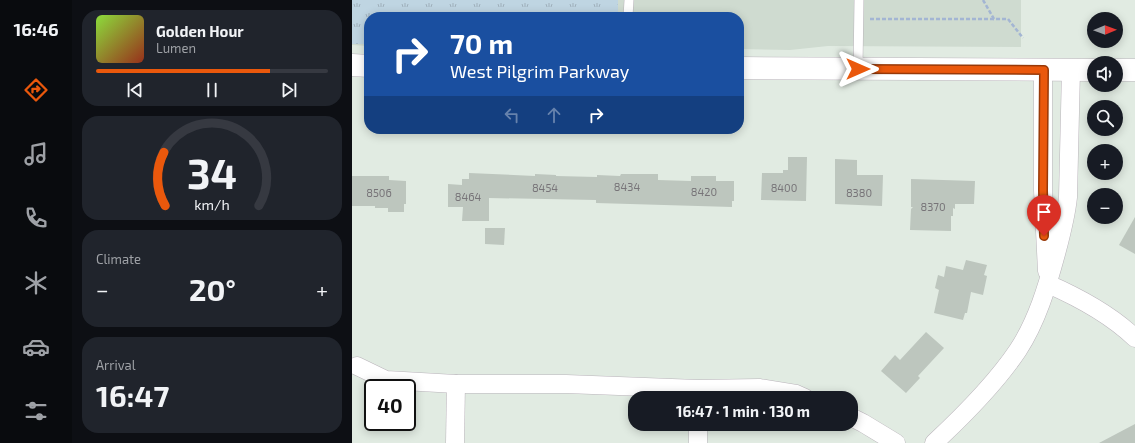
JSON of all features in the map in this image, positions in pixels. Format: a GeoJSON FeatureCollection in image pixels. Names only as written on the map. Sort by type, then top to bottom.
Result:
{"type":"FeatureCollection","features":[{"type":"Feature","properties":{"kind":"street"},"geometry":{"type":"LineString","coordinates":[[352,65],[364,66]]}},
{"type":"Feature","properties":{"kind":"street"},"geometry":{"type":"LineString","coordinates":[[744,68],[1087,70]]}},
{"type":"Feature","properties":{"kind":"street"},"geometry":{"type":"LineString","coordinates":[[1044,70],[1043,190],[1044,236],[1048,284]]}},
{"type":"Feature","properties":{"kind":"street"},"geometry":{"type":"LineString","coordinates":[[934,443],[989,387],[1014,355],[1034,321],[1048,284],[1066,215],[1068,197],[1070,70]]}},
{"type":"Feature","properties":{"kind":"street"},"geometry":{"type":"LineString","coordinates":[[1123,70],[1135,70]]}},
{"type":"Feature","properties":{"kind":"street"},"geometry":{"type":"LineString","coordinates":[[1048,284],[1071,294],[1109,316],[1135,338]]}},
{"type":"Feature","properties":{"kind":"street"},"geometry":{"type":"LineString","coordinates":[[357,366],[386,380],[456,384],[566,384],[669,391]]}},
{"type":"Feature","properties":{"kind":"street"},"geometry":{"type":"LineString","coordinates":[[455,443],[456,384]]}},
{"type":"Feature","properties":{"kind":"street"},"geometry":{"type":"LineString","coordinates":[[722,391],[759,388],[778,391]]}},
{"type":"Feature","properties":{"kind":"street"},"geometry":{"type":"LineString","coordinates":[[858,420],[896,443]]}},
{"type":"Feature","properties":{"kind":"street"},"geometry":{"type":"LineString","coordinates":[[698,431],[698,443]]}},
{"type":"Feature","properties":{"kind":"lane"},"geometry":{"type":"LineString","coordinates":[[628,12],[629,0]]}},
{"type":"Feature","properties":{"kind":"lane"},"geometry":{"type":"LineString","coordinates":[[858,69],[859,0]]}},
{"type":"Feature","properties":{"kind":"path"},"geometry":{"type":"LineString","coordinates":[[983,0],[994,19]]}},
{"type":"Feature","properties":{"kind":"path"},"geometry":{"type":"LineString","coordinates":[[859,19],[1008,20],[1023,38]]}},
{"type":"Feature","properties":{"kind":"shaded area"},"geometry":{"type":"Polygon","coordinates":[[[352,0],[1021,0],[1021,47],[828,46],[790,50],[744,49],[744,12],[364,12],[364,46],[352,45],[352,0]]]}},
{"type":"Feature","properties":{"kind":"green space"},"geometry":{"type":"Polygon","coordinates":[[[352,0],[618,0],[618,12],[364,12],[364,44],[352,44],[352,0]]]}},
{"type":"Feature","properties":{"kind":"building"},"geometry":{"type":"Polygon","coordinates":[[[788,157],[807,157],[806,201],[761,200],[762,173],[783,173],[783,170],[788,170],[788,157]]]}},
{"type":"Feature","properties":{"kind":"building"},"geometry":{"type":"Polygon","coordinates":[[[835,159],[857,160],[857,175],[883,175],[882,206],[835,204],[835,159]]]}},
{"type":"Feature","properties":{"kind":"building"},"geometry":{"type":"Polygon","coordinates":[[[469,173],[597,177],[597,175],[620,176],[621,174],[658,174],[658,180],[691,181],[691,176],[716,176],[716,181],[734,181],[734,201],[732,201],[732,207],[596,203],[596,200],[489,198],[489,221],[462,221],[463,207],[448,207],[448,184],[462,185],[462,179],[469,179],[469,173]]]}},
{"type":"Feature","properties":{"kind":"building"},"geometry":{"type":"Polygon","coordinates":[[[352,176],[389,176],[389,180],[406,181],[406,204],[404,204],[404,212],[388,212],[388,208],[375,208],[375,206],[352,206],[352,176]]]}},
{"type":"Feature","properties":{"kind":"building"},"geometry":{"type":"Polygon","coordinates":[[[911,179],[975,181],[974,204],[955,204],[955,209],[953,208],[953,216],[951,216],[951,231],[910,230],[911,209],[913,207],[911,207],[911,179]]]}},
{"type":"Feature","properties":{"kind":"building"},"geometry":{"type":"Polygon","coordinates":[[[1135,217],[1135,254],[1119,245],[1135,217]]]}},
{"type":"Feature","properties":{"kind":"building"},"geometry":{"type":"Polygon","coordinates":[[[485,228],[505,228],[504,245],[485,244],[485,228]]]}},
{"type":"Feature","properties":{"kind":"building"},"geometry":{"type":"Polygon","coordinates":[[[966,260],[987,265],[984,275],[987,276],[983,295],[971,292],[967,313],[965,313],[963,320],[934,313],[939,290],[935,288],[938,275],[944,277],[946,266],[963,270],[966,260]]]}},
{"type":"Feature","properties":{"kind":"building"},"geometry":{"type":"Polygon","coordinates":[[[926,332],[944,348],[918,376],[920,378],[906,393],[881,371],[895,355],[900,360],[926,332]]]}},
{"type":"Feature","properties":{"kind":"building"},"geometry":{"type":"Polygon","coordinates":[[[1135,424],[1135,443],[1099,443],[1135,424]]]}},
{"type":"Feature","properties":{"kind":"route"},"geometry":{"type":"LineString","coordinates":[[858,69],[1044,70],[1044,236]]}}]}
